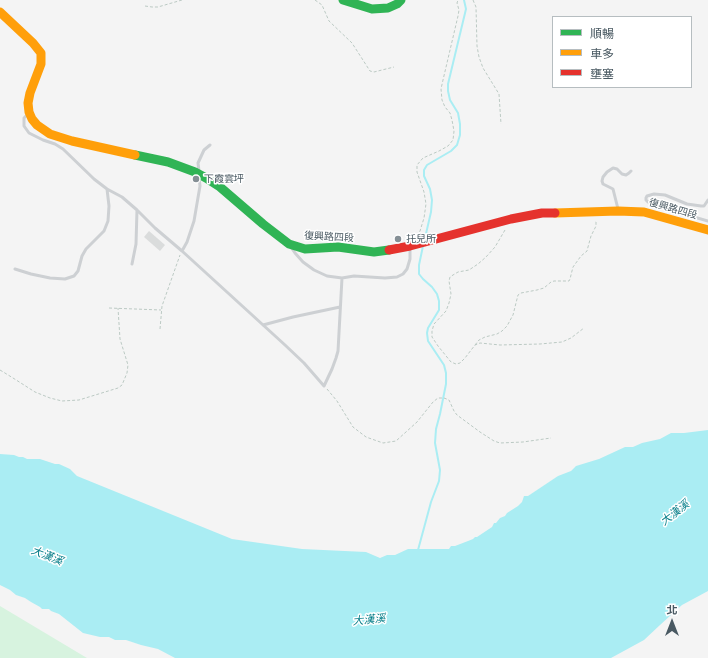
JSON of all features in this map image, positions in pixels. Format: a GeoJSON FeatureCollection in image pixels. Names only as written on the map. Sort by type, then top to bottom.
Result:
{"type":"FeatureCollection","features":[{"type":"Feature","properties":{"kind":"main road"},"geometry":{"type":"LineString","coordinates":[[343,0],[372,9],[388,8],[397,4],[401,0]]}},
{"type":"Feature","properties":{"kind":"main road"},"geometry":{"type":"LineString","coordinates":[[0,12],[33,43],[41,53],[41,64],[30,93],[28,103],[29,112]]}},
{"type":"Feature","properties":{"kind":"main road","name":"復興路四段"},"geometry":{"type":"LineString","coordinates":[[29,112],[37,125],[50,134],[72,141],[168,162],[199,174],[220,187],[289,244],[305,249],[338,247],[374,252],[410,246],[542,212],[644,212],[663,218],[706,225]]}},
{"type":"Feature","properties":{"kind":"lane"},"geometry":{"type":"LineString","coordinates":[[29,112],[24,118],[24,126],[29,133],[63,149],[107,190],[122,197],[304,363],[324,386],[332,369],[338,350],[342,278]]}},
{"type":"Feature","properties":{"kind":"lane"},"geometry":{"type":"LineString","coordinates":[[182,251],[187,242],[194,221],[200,186],[198,163],[204,150],[210,145]]}},
{"type":"Feature","properties":{"kind":"lane"},"geometry":{"type":"LineString","coordinates":[[618,211],[613,189],[603,184],[603,177],[613,168],[626,175],[631,171]]}},
{"type":"Feature","properties":{"kind":"lane"},"geometry":{"type":"LineString","coordinates":[[15,269],[50,278],[65,278],[74,276],[78,271],[82,256],[86,249],[104,231],[108,221],[109,206],[107,190]]}},
{"type":"Feature","properties":{"kind":"lane"},"geometry":{"type":"LineString","coordinates":[[706,225],[677,212],[648,202],[646,198],[647,196],[654,194],[665,195],[687,204],[701,206],[704,206],[708,200]]}},
{"type":"Feature","properties":{"kind":"lane"},"geometry":{"type":"LineString","coordinates":[[132,264],[136,244],[137,210]]}},
{"type":"Feature","properties":{"kind":"lane"},"geometry":{"type":"LineString","coordinates":[[289,244],[294,252],[314,270],[327,276],[342,278],[354,276],[385,278],[397,277],[403,274],[407,269],[410,259],[410,246]]}},
{"type":"Feature","properties":{"kind":"lane"},"geometry":{"type":"LineString","coordinates":[[263,325],[293,317],[340,308]]}},
{"type":"Feature","properties":{"kind":"path"},"geometry":{"type":"LineString","coordinates":[[145,6],[158,7],[182,0]]}},
{"type":"Feature","properties":{"kind":"path"},"geometry":{"type":"LineString","coordinates":[[315,0],[322,5],[329,21],[352,43],[370,71],[374,72],[394,67]]}},
{"type":"Feature","properties":{"kind":"path"},"geometry":{"type":"LineString","coordinates":[[410,246],[420,231],[426,204],[424,192],[417,172],[417,165],[423,158],[439,152],[448,146],[453,140],[454,131],[452,120],[450,113],[442,100],[440,89],[458,16],[458,0]]}},
{"type":"Feature","properties":{"kind":"path"},"geometry":{"type":"LineString","coordinates":[[473,0],[476,7],[477,46],[479,57],[483,68],[499,94],[501,124]]}},
{"type":"Feature","properties":{"kind":"path"},"geometry":{"type":"LineString","coordinates":[[511,219],[486,257],[469,270],[458,272],[450,277],[449,281],[451,294],[449,303],[446,311],[434,324],[432,337],[451,362],[456,364],[460,363],[480,340],[497,334],[507,326],[513,315],[518,295],[544,288],[554,281],[569,282],[573,267],[581,256],[587,251],[596,226],[596,222],[591,219]]}},
{"type":"Feature","properties":{"kind":"path"},"geometry":{"type":"LineString","coordinates":[[160,329],[162,306],[182,251]]}},
{"type":"Feature","properties":{"kind":"path"},"geometry":{"type":"LineString","coordinates":[[109,308],[161,310]]}},
{"type":"Feature","properties":{"kind":"path"},"geometry":{"type":"LineString","coordinates":[[0,370],[34,392],[62,401],[79,400],[118,388],[122,385],[127,374],[128,365],[120,339],[118,308]]}},
{"type":"Feature","properties":{"kind":"path"},"geometry":{"type":"LineString","coordinates":[[475,345],[480,343],[500,345],[562,342],[571,338],[584,328]]}},
{"type":"Feature","properties":{"kind":"path"},"geometry":{"type":"LineString","coordinates":[[324,386],[337,401],[353,427],[366,438],[383,443],[396,441],[417,422],[438,398],[449,400],[457,415],[494,441],[500,443],[523,442],[551,438]]}},
{"type":"Feature","properties":{"kind":"green space"},"geometry":{"type":"Polygon","coordinates":[[[0,606],[87,658],[0,658],[0,606]]]}},
{"type":"Feature","properties":{"kind":"water","name":"大漢溪"},"geometry":{"type":"Polygon","coordinates":[[[708,430],[708,591],[682,605],[644,640],[611,658],[175,658],[158,649],[126,640],[115,640],[109,637],[100,637],[83,633],[59,614],[49,609],[42,609],[0,585],[0,454],[14,455],[27,459],[40,459],[59,464],[70,469],[77,476],[232,539],[302,549],[366,552],[380,558],[387,555],[395,555],[408,549],[449,549],[451,546],[455,546],[477,537],[492,527],[500,518],[518,506],[522,502],[524,496],[528,496],[558,476],[571,471],[576,466],[599,459],[625,447],[633,447],[642,443],[660,439],[671,433],[708,430]]]}},
{"type":"Feature","properties":{"kind":"building"},"geometry":{"type":"Polygon","coordinates":[[[149,231],[165,245],[160,251],[144,237],[149,231]]]}},
{"type":"Feature","properties":{"kind":"waterway"},"geometry":{"type":"LineString","coordinates":[[425,238],[432,200],[430,189],[424,176],[424,170],[427,165],[451,151],[457,145],[460,135],[458,113],[450,100],[448,84],[466,9],[464,0]]}},
{"type":"Feature","properties":{"kind":"waterway"},"geometry":{"type":"LineString","coordinates":[[418,550],[431,502],[439,481],[440,470],[435,443],[436,429],[446,384],[444,365],[428,341],[428,328],[439,310],[439,301],[437,294],[432,287],[419,274],[419,265],[423,246]]}},
{"type":"Feature","properties":{"kind":"traffic: fast"},"geometry":{"type":"LineString","coordinates":[[343,0],[372,9],[388,8],[397,4],[401,0]]}},
{"type":"Feature","properties":{"kind":"traffic: fast"},"geometry":{"type":"LineString","coordinates":[[135,155],[168,162],[195,172],[206,178],[220,187],[289,244],[305,249],[338,247],[374,252],[389,250]]}},
{"type":"Feature","properties":{"kind":"traffic: slow"},"geometry":{"type":"LineString","coordinates":[[0,12],[33,43],[41,53],[41,64],[30,93],[28,103],[29,112],[37,125],[50,134],[72,141],[135,155]]}},
{"type":"Feature","properties":{"kind":"traffic: slow"},"geometry":{"type":"LineString","coordinates":[[555,213],[618,211],[644,212],[708,230]]}},
{"type":"Feature","properties":{"kind":"traffic: jam"},"geometry":{"type":"LineString","coordinates":[[389,250],[410,246],[511,219],[542,213],[555,213]]}},
{"type":"Feature","properties":{"kind":"place","name":"下霞雲坪"},"geometry":{"type":"Point","coordinates":[196,179]}},
{"type":"Feature","properties":{"kind":"place","name":"托兒所"},"geometry":{"type":"Point","coordinates":[398,239]}}]}
